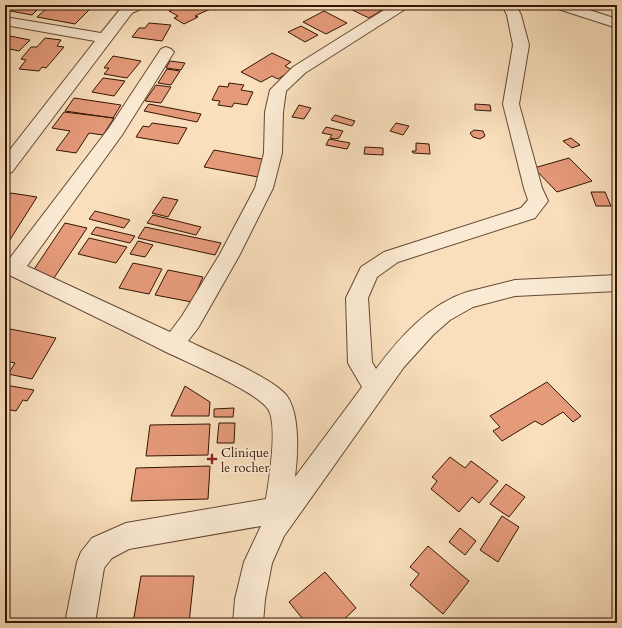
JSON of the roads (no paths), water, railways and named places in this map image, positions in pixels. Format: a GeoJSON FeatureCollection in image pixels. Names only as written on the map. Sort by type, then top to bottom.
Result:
{"type":"FeatureCollection","features":[{"type":"Feature","properties":{"kind":"street"},"geometry":{"type":"LineString","coordinates":[[173,345],[190,322],[229,256],[264,188],[273,152],[274,112],[278,90],[299,70],[402,5]]}},
{"type":"Feature","properties":{"kind":"street"},"geometry":{"type":"LineString","coordinates":[[376,388],[360,363],[357,298],[368,272],[391,257],[528,213],[538,201],[533,188],[511,104],[521,45],[514,15],[509,5]]}},
{"type":"Feature","properties":{"kind":"street"},"geometry":{"type":"LineString","coordinates":[[560,5],[617,24]]}},
{"type":"Feature","properties":{"kind":"street"},"geometry":{"type":"LineString","coordinates":[[5,168],[128,7]]}},
{"type":"Feature","properties":{"kind":"street"},"geometry":{"type":"LineString","coordinates":[[5,20],[104,38]]}},
{"type":"Feature","properties":{"kind":"street"},"geometry":{"type":"LineString","coordinates":[[166,52],[116,131],[9,266],[214,364],[265,391],[278,403],[284,419],[283,472],[276,518],[258,562],[250,599],[248,623]]}},
{"type":"Feature","properties":{"kind":"street"},"geometry":{"type":"LineString","coordinates":[[80,623],[91,562],[102,548],[126,536],[276,518],[396,360],[425,329],[442,314],[467,300],[515,288],[617,283]]}},
{"type":"Feature","properties":{"kind":"place","name":"Clinique le rocher"},"geometry":{"type":"Point","coordinates":[212,459]}}]}
